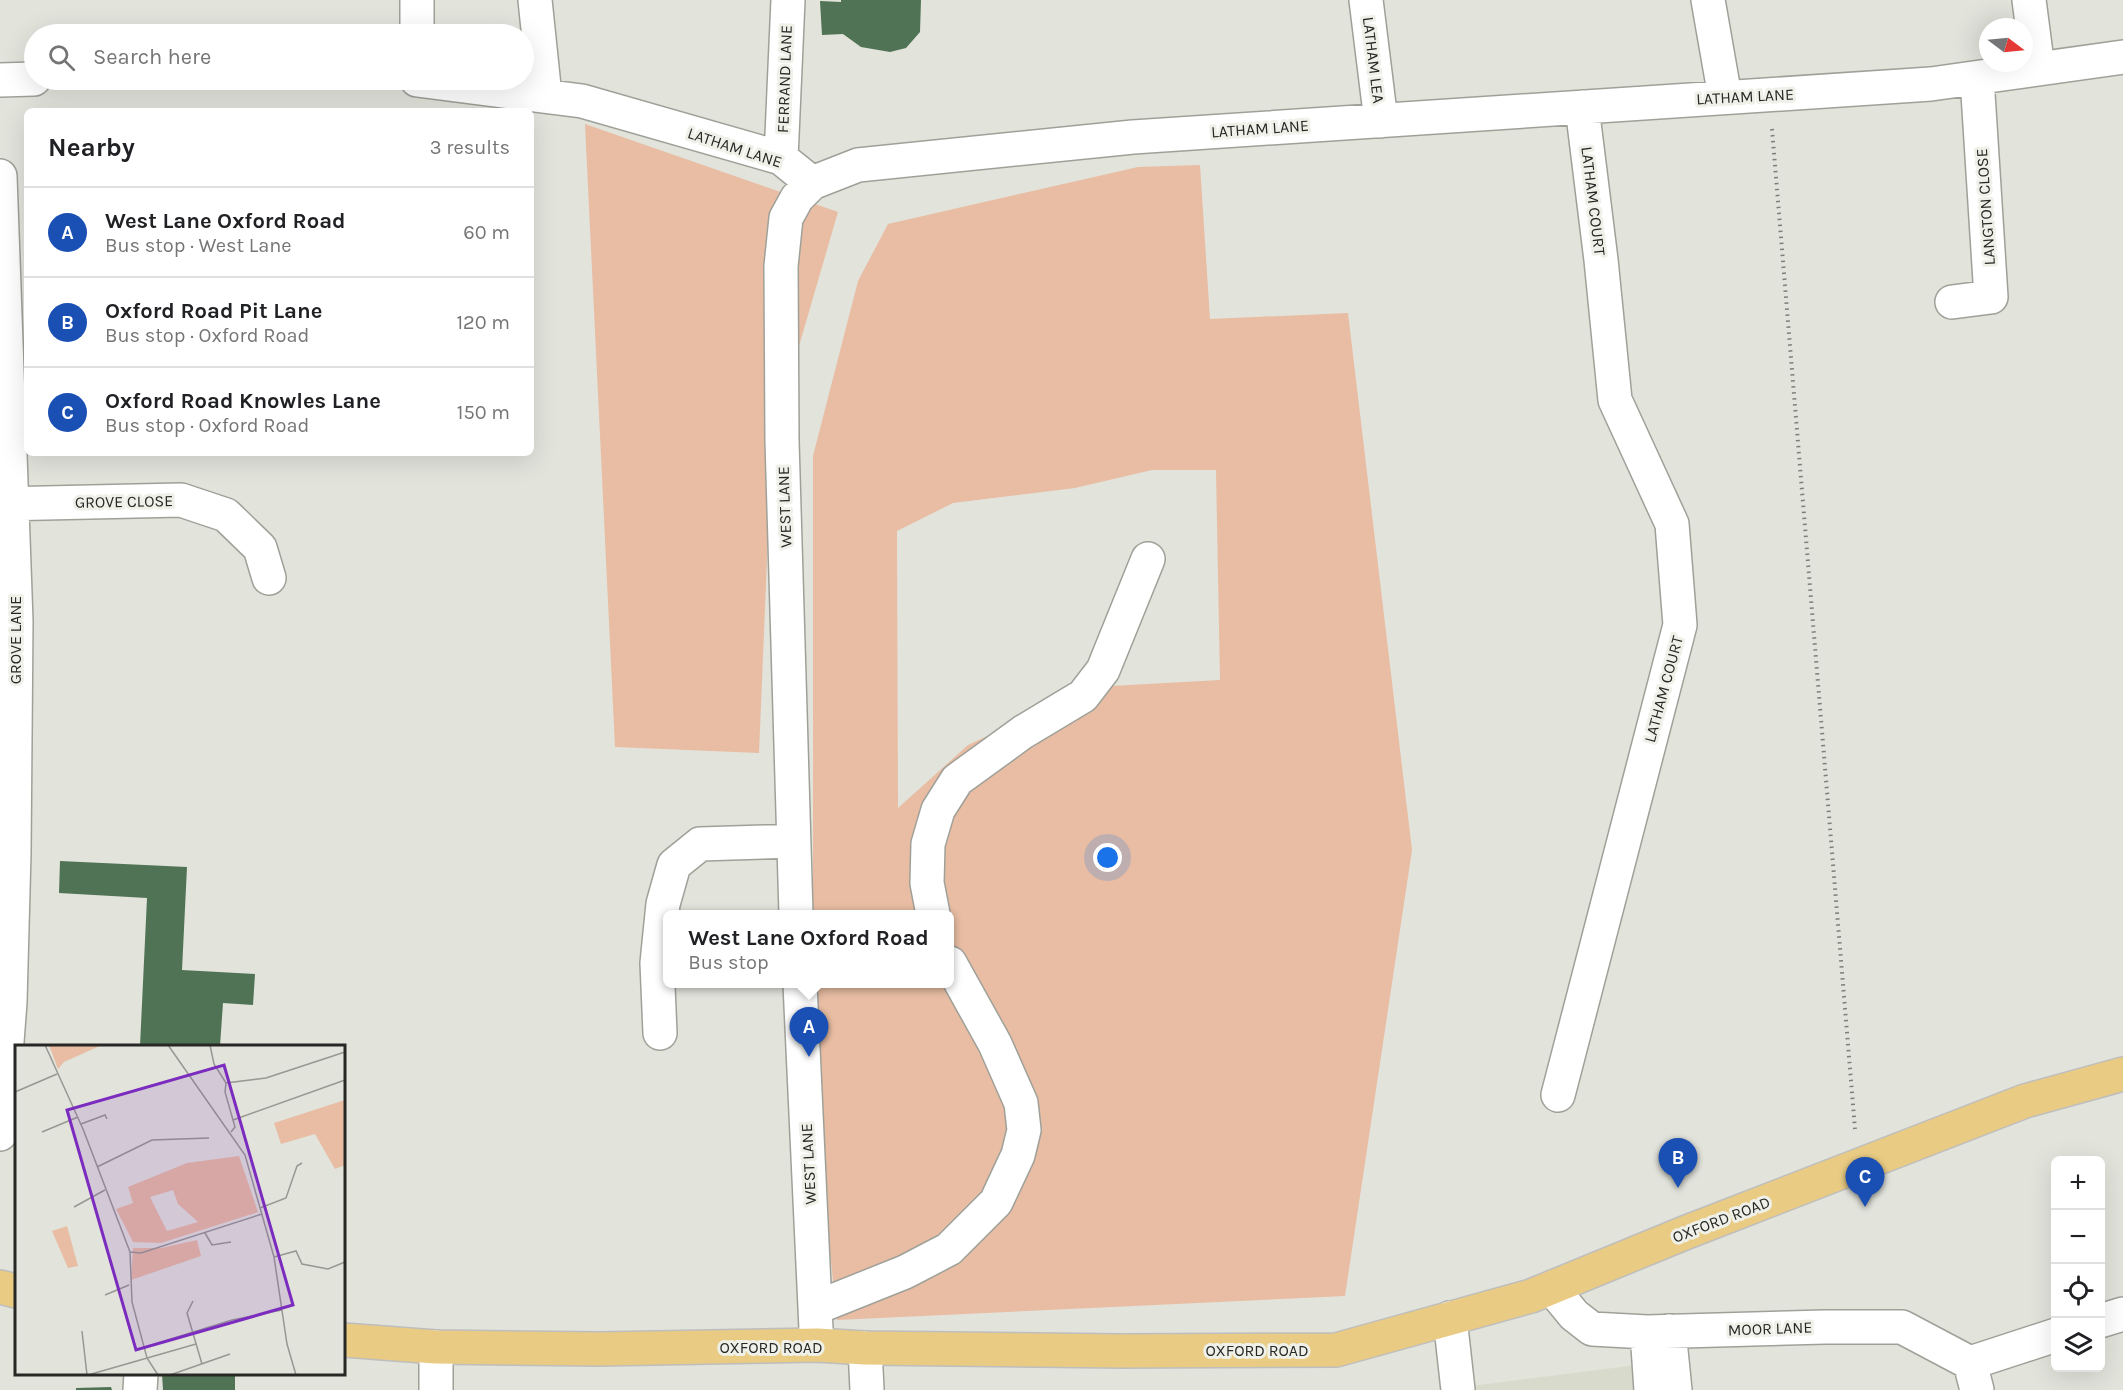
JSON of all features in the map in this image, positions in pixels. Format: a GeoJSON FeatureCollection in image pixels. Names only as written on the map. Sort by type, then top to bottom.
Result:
{"type":"FeatureCollection","features":[{"type":"Feature","properties":{"kind":"main road","name":"OXFORD ROAD"},"geometry":{"type":"LineString","coordinates":[[345,1340],[436,1347],[600,1349],[817,1346],[1121,1352],[1336,1350],[1531,1296],[1687,1232],[2025,1101],[2123,1074]]}},
{"type":"Feature","properties":{"kind":"main road"},"geometry":{"type":"LineString","coordinates":[[0,1287],[15,1291]]}},
{"type":"Feature","properties":{"kind":"street"},"geometry":{"type":"LineString","coordinates":[[417,0],[417,24]]}},
{"type":"Feature","properties":{"kind":"street"},"geometry":{"type":"LineString","coordinates":[[535,0],[545,96]]}},
{"type":"Feature","properties":{"kind":"street","name":"FERRAND LANE"},"geometry":{"type":"LineString","coordinates":[[781,158],[788,0]]}},
{"type":"Feature","properties":{"kind":"street","name":"LATHAM LEA"},"geometry":{"type":"LineString","coordinates":[[1366,0],[1381,121]]}},
{"type":"Feature","properties":{"kind":"street"},"geometry":{"type":"LineString","coordinates":[[1708,0],[1725,97]]}},
{"type":"Feature","properties":{"kind":"street"},"geometry":{"type":"LineString","coordinates":[[2030,0],[2037,69]]}},
{"type":"Feature","properties":{"kind":"street","name":"LATHAM LANE"},"geometry":{"type":"LineString","coordinates":[[497,90],[582,102],[781,158],[812,183],[858,165],[1133,136],[1931,84],[2123,57]]}},
{"type":"Feature","properties":{"kind":"street","name":"LANGTON CLOSE"},"geometry":{"type":"LineString","coordinates":[[1952,302],[1991,297],[1977,78]]}},
{"type":"Feature","properties":{"kind":"street"},"geometry":{"type":"LineString","coordinates":[[0,80],[24,79]]}},
{"type":"Feature","properties":{"kind":"street","name":"LATHAM COURT"},"geometry":{"type":"LineString","coordinates":[[1558,1095],[1680,625],[1672,524],[1615,400],[1582,106]]}},
{"type":"Feature","properties":{"kind":"street","name":"GROVE LANE"},"geometry":{"type":"LineString","coordinates":[[0,176],[6,504],[16,621],[7,851],[10,1002],[0,1134]]}},
{"type":"Feature","properties":{"kind":"street","name":"WEST LANE"},"geometry":{"type":"LineString","coordinates":[[796,910],[782,441],[781,266],[786,218],[797,198],[812,183]]}},
{"type":"Feature","properties":{"kind":"street","name":"GROVE CLOSE"},"geometry":{"type":"LineString","coordinates":[[6,504],[181,500],[226,515],[260,548],[269,578]]}},
{"type":"Feature","properties":{"kind":"street"},"geometry":{"type":"LineString","coordinates":[[932,910],[927,882],[928,844],[939,810],[957,780],[1023,732],[1083,696],[1103,670],[1148,559]]}},
{"type":"Feature","properties":{"kind":"street"},"geometry":{"type":"LineString","coordinates":[[660,1033],[657,963],[663,904],[674,865],[700,844],[793,841]]}},
{"type":"Feature","properties":{"kind":"street"},"geometry":{"type":"LineString","coordinates":[[815,1308],[905,1272],[949,1249],[996,1202],[1018,1155],[1024,1130],[1021,1103],[995,1044],[954,970]]}},
{"type":"Feature","properties":{"kind":"street","name":"WEST LANE"},"geometry":{"type":"LineString","coordinates":[[800,988],[817,1346]]}},
{"type":"Feature","properties":{"kind":"street","name":"MOOR LANE"},"geometry":{"type":"LineString","coordinates":[[1556,1286],[1560,1298],[1574,1315],[1592,1329],[1658,1332],[1902,1327],[1973,1377]]}},
{"type":"Feature","properties":{"kind":"street"},"geometry":{"type":"LineString","coordinates":[[2105,1319],[2123,1314]]}},
{"type":"Feature","properties":{"kind":"street"},"geometry":{"type":"LineString","coordinates":[[1450,1318],[1458,1390]]}},
{"type":"Feature","properties":{"kind":"street"},"geometry":{"type":"LineString","coordinates":[[1652,1390],[1658,1332]]}},
{"type":"Feature","properties":{"kind":"street"},"geometry":{"type":"LineString","coordinates":[[1658,1332],[1675,1390]]}},
{"type":"Feature","properties":{"kind":"street"},"geometry":{"type":"LineString","coordinates":[[1973,1377],[2051,1337]]}},
{"type":"Feature","properties":{"kind":"street"},"geometry":{"type":"LineString","coordinates":[[436,1347],[436,1390]]}},
{"type":"Feature","properties":{"kind":"street"},"geometry":{"type":"LineString","coordinates":[[865,1348],[867,1390]]}},
{"type":"Feature","properties":{"kind":"street"},"geometry":{"type":"LineString","coordinates":[[140,1390],[141,1375]]}},
{"type":"Feature","properties":{"kind":"path"},"geometry":{"type":"LineString","coordinates":[[1770,95],[1858,1166]]}},
{"type":"Feature","properties":{"kind":"shaded area"},"geometry":{"type":"Polygon","coordinates":[[[585,124],[838,212],[772,439],[759,753],[615,747],[585,124]]]}},
{"type":"Feature","properties":{"kind":"shaded area"},"geometry":{"type":"Polygon","coordinates":[[[1200,165],[1210,319],[1348,313],[1412,850],[1345,1296],[837,1320],[813,1086],[813,988],[954,988],[954,910],[813,910],[813,456],[858,281],[888,224],[1138,167],[1200,165]],[[1152,470],[1075,488],[953,503],[897,531],[898,808],[968,745],[1093,687],[1220,680],[1216,470],[1152,470]]]}},
{"type":"Feature","properties":{"kind":"shaded area"},"geometry":{"type":"Polygon","coordinates":[[[1637,1365],[1639,1390],[1440,1390],[1637,1365]]]}},
{"type":"Feature","properties":{"kind":"building"},"geometry":{"type":"Polygon","coordinates":[[[841,0],[921,0],[920,32],[906,48],[890,52],[861,47],[843,34],[822,35],[820,1],[841,2],[841,0]]]}},
{"type":"Feature","properties":{"kind":"building"},"geometry":{"type":"Polygon","coordinates":[[[60,861],[187,867],[182,970],[255,974],[253,1005],[223,1003],[220,1045],[140,1045],[147,898],[59,893],[60,861]]]}},
{"type":"Feature","properties":{"kind":"building"},"geometry":{"type":"Polygon","coordinates":[[[162,1375],[235,1375],[235,1390],[163,1390],[162,1375]]]}},
{"type":"Feature","properties":{"kind":"building"},"geometry":{"type":"Polygon","coordinates":[[[111,1387],[112,1390],[76,1390],[76,1388],[111,1387]]]}},
{"type":"Feature","properties":{"kind":"place","name":"West Lane Oxford Road"},"geometry":{"type":"Point","coordinates":[809,1057]}},
{"type":"Feature","properties":{"kind":"place","name":"Oxford Road Pit Lane"},"geometry":{"type":"Point","coordinates":[1678,1188]}},
{"type":"Feature","properties":{"kind":"place","name":"Oxford Road Knowles Lane"},"geometry":{"type":"Point","coordinates":[1865,1207]}}]}
